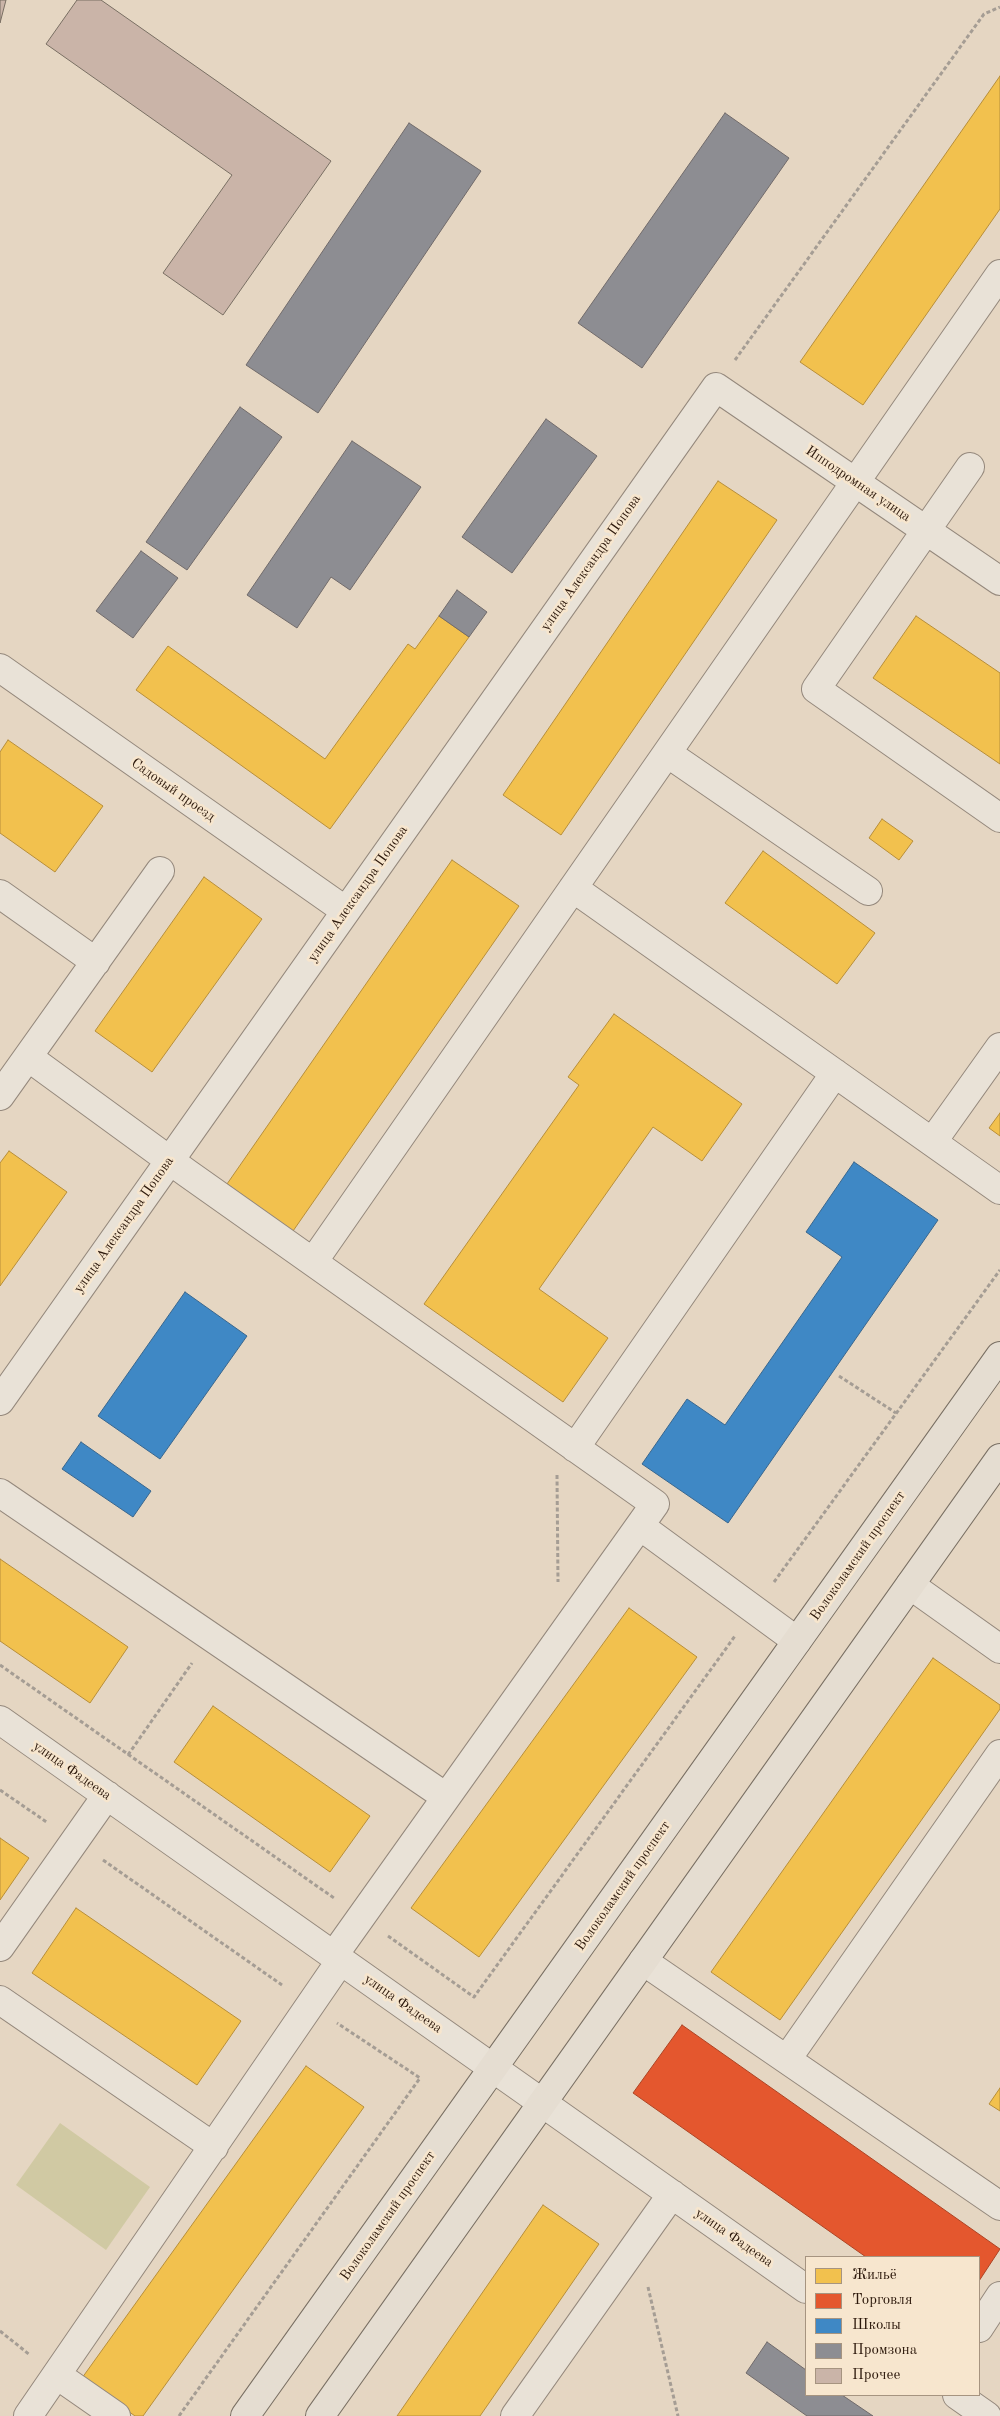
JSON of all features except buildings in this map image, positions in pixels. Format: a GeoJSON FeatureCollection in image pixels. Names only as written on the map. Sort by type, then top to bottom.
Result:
{"type":"FeatureCollection","features":[{"type":"Feature","properties":{"kind":"main road","name":"Волоколамский проспект"},"geometry":{"type":"LineString","coordinates":[[245,2416],[1000,1356]]}},
{"type":"Feature","properties":{"kind":"main road"},"geometry":{"type":"LineString","coordinates":[[320,2416],[1000,1458]]}},
{"type":"Feature","properties":{"kind":"street"},"geometry":{"type":"LineString","coordinates":[[313,1262],[1000,274]]}},
{"type":"Feature","properties":{"kind":"street","name":"Ипподромная улица"},"geometry":{"type":"LineString","coordinates":[[716,387],[1000,581]]}},
{"type":"Feature","properties":{"kind":"street","name":"улица Александра Попова"},"geometry":{"type":"LineString","coordinates":[[0,1401],[716,387]]}},
{"type":"Feature","properties":{"kind":"street"},"geometry":{"type":"LineString","coordinates":[[970,467],[816,689],[1000,818]]}},
{"type":"Feature","properties":{"kind":"street","name":"Садовый проезд"},"geometry":{"type":"LineString","coordinates":[[0,668],[346,911]]}},
{"type":"Feature","properties":{"kind":"street"},"geometry":{"type":"LineString","coordinates":[[667,753],[868,891]]}},
{"type":"Feature","properties":{"kind":"street"},"geometry":{"type":"LineString","coordinates":[[0,1096],[160,871]]}},
{"type":"Feature","properties":{"kind":"street"},"geometry":{"type":"LineString","coordinates":[[573,888],[1000,1190]]}},
{"type":"Feature","properties":{"kind":"street"},"geometry":{"type":"LineString","coordinates":[[0,894],[96,962]]}},
{"type":"Feature","properties":{"kind":"street"},"geometry":{"type":"LineString","coordinates":[[933,1141],[1000,1047]]}},
{"type":"Feature","properties":{"kind":"street"},"geometry":{"type":"LineString","coordinates":[[28,1056],[170,1161],[656,1504],[360,1917],[311,2005],[28,2416]]}},
{"type":"Feature","properties":{"kind":"street"},"geometry":{"type":"LineString","coordinates":[[566,1441],[835,1073]]}},
{"type":"Feature","properties":{"kind":"street"},"geometry":{"type":"LineString","coordinates":[[0,1493],[446,1797]]}},
{"type":"Feature","properties":{"kind":"street"},"geometry":{"type":"LineString","coordinates":[[640,1526],[797,1641]]}},
{"type":"Feature","properties":{"kind":"street"},"geometry":{"type":"LineString","coordinates":[[910,1585],[1000,1649]]}},
{"type":"Feature","properties":{"kind":"street","name":"улица Фадеева"},"geometry":{"type":"LineString","coordinates":[[0,1720],[805,2288]]}},
{"type":"Feature","properties":{"kind":"street"},"geometry":{"type":"LineString","coordinates":[[787,2059],[1000,1754]]}},
{"type":"Feature","properties":{"kind":"street"},"geometry":{"type":"LineString","coordinates":[[0,1947],[107,1796]]}},
{"type":"Feature","properties":{"kind":"street"},"geometry":{"type":"LineString","coordinates":[[643,1961],[1000,2206]]}},
{"type":"Feature","properties":{"kind":"street"},"geometry":{"type":"LineString","coordinates":[[0,2000],[214,2147]]}},
{"type":"Feature","properties":{"kind":"street"},"geometry":{"type":"LineString","coordinates":[[515,2416],[672,2194]]}},
{"type":"Feature","properties":{"kind":"street"},"geometry":{"type":"LineString","coordinates":[[980,2326],[1000,2296]]}},
{"type":"Feature","properties":{"kind":"street"},"geometry":{"type":"LineString","coordinates":[[56,2375],[116,2416]]}},
{"type":"Feature","properties":{"kind":"street"},"geometry":{"type":"LineString","coordinates":[[957,2396],[986,2416]]}},
{"type":"Feature","properties":{"kind":"path"},"geometry":{"type":"LineString","coordinates":[[716,387],[984,14],[1000,7]]}},
{"type":"Feature","properties":{"kind":"path"},"geometry":{"type":"LineString","coordinates":[[839,1376],[896,1413]]}},
{"type":"Feature","properties":{"kind":"path"},"geometry":{"type":"LineString","coordinates":[[558,1640],[566,1441]]}},
{"type":"Feature","properties":{"kind":"path"},"geometry":{"type":"LineString","coordinates":[[128,1755],[211,1637]]}},
{"type":"Feature","properties":{"kind":"path"},"geometry":{"type":"LineString","coordinates":[[0,1665],[474,1997]]}},
{"type":"Feature","properties":{"kind":"path"},"geometry":{"type":"LineString","coordinates":[[0,1790],[420,2078],[179,2416]]}},
{"type":"Feature","properties":{"kind":"path"},"geometry":{"type":"LineString","coordinates":[[638,2243],[678,2416]]}},
{"type":"Feature","properties":{"kind":"shaded area"},"geometry":{"type":"Polygon","coordinates":[[[60,2123],[150,2187],[106,2250],[16,2185],[60,2123]]]}}]}
